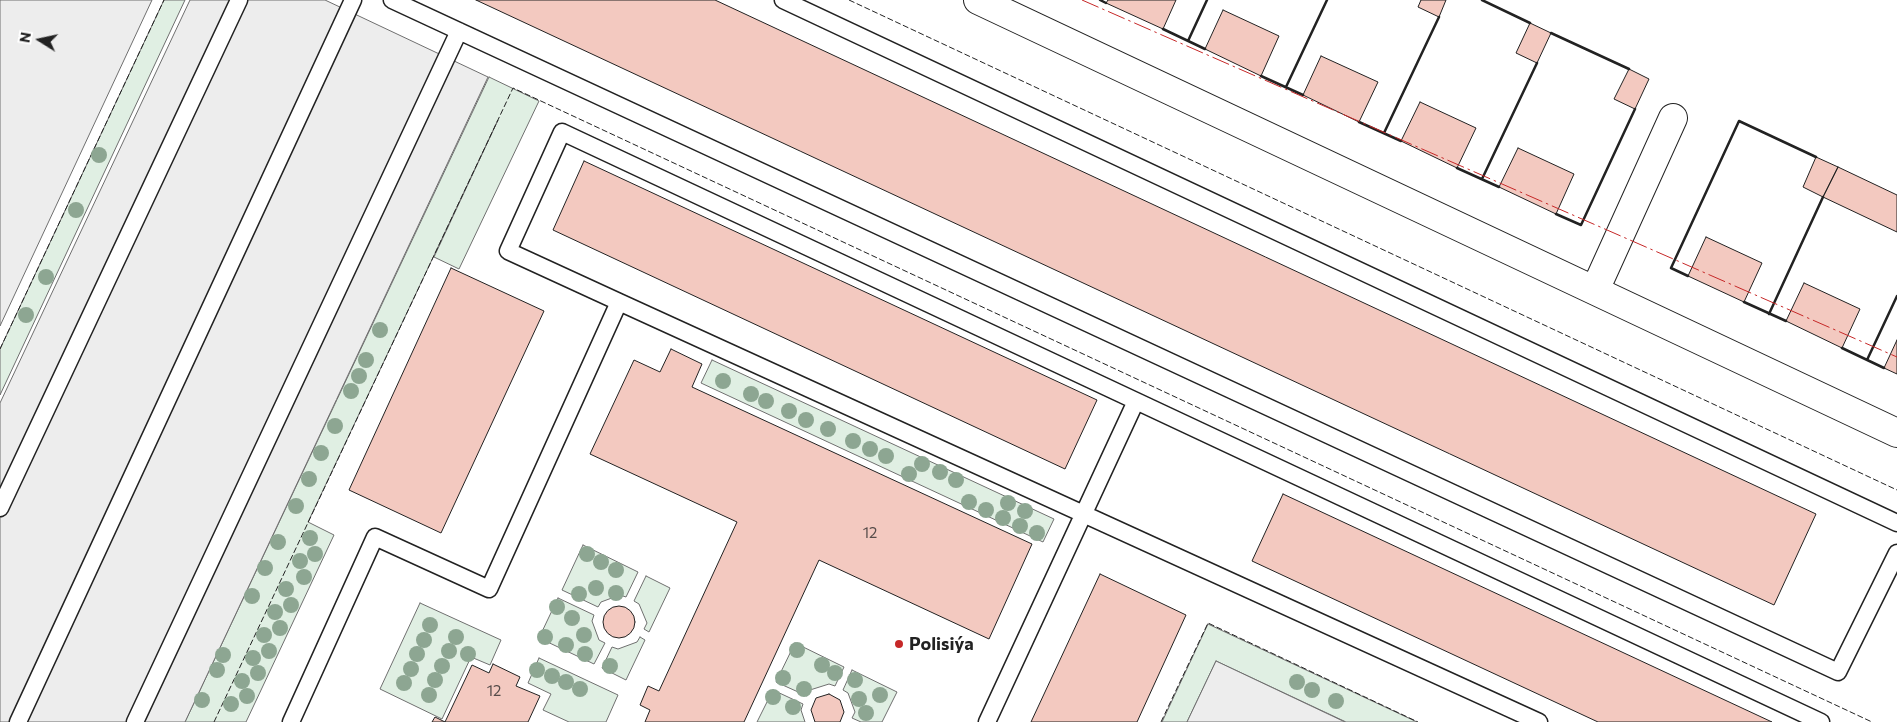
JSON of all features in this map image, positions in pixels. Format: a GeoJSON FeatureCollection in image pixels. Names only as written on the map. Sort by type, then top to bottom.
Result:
{"type":"FeatureCollection","features":[{"type":"Feature","properties":{"kind":"street"},"geometry":{"type":"LineString","coordinates":[[978,0],[1897,433]]}},
{"type":"Feature","properties":{"kind":"street"},"geometry":{"type":"LineString","coordinates":[[1595,290],[1673,118]]}},
{"type":"Feature","properties":{"kind":"lane"},"geometry":{"type":"LineString","coordinates":[[0,508],[239,0]]}},
{"type":"Feature","properties":{"kind":"lane"},"geometry":{"type":"LineString","coordinates":[[18,722],[354,0]]}},
{"type":"Feature","properties":{"kind":"lane"},"geometry":{"type":"LineString","coordinates":[[392,0],[1838,672],[1897,553]]}},
{"type":"Feature","properties":{"kind":"lane"},"geometry":{"type":"LineString","coordinates":[[783,0],[1897,523]]}},
{"type":"Feature","properties":{"kind":"lane"},"geometry":{"type":"LineString","coordinates":[[135,722],[458,31]]}},
{"type":"Feature","properties":{"kind":"lane"},"geometry":{"type":"LineString","coordinates":[[1539,722],[508,251],[562,132],[1821,722]]}},
{"type":"Feature","properties":{"kind":"lane"},"geometry":{"type":"LineString","coordinates":[[291,722],[375,537],[489,590],[619,302]]}},
{"type":"Feature","properties":{"kind":"lane"},"geometry":{"type":"LineString","coordinates":[[987,722],[1136,401]]}},
{"type":"Feature","properties":{"kind":"green space"},"geometry":{"type":"Polygon","coordinates":[[[164,0],[185,0],[0,395],[0,349],[164,0]]]}},
{"type":"Feature","properties":{"kind":"green space"},"geometry":{"type":"Polygon","coordinates":[[[489,77],[539,101],[459,269],[434,257],[498,120],[308,522],[334,535],[246,722],[185,722],[489,77]]]}},
{"type":"Feature","properties":{"kind":"green space"},"geometry":{"type":"Polygon","coordinates":[[[712,360],[1054,519],[1043,542],[701,383],[712,360]]]}},
{"type":"Feature","properties":{"kind":"green space"},"geometry":{"type":"Polygon","coordinates":[[[583,545],[638,572],[626,597],[620,595],[601,602],[598,607],[562,590],[583,545]]]}},
{"type":"Feature","properties":{"kind":"green space"},"geometry":{"type":"Polygon","coordinates":[[[646,576],[670,588],[649,632],[644,629],[647,623],[639,604],[634,601],[646,576]]]}},
{"type":"Feature","properties":{"kind":"green space"},"geometry":{"type":"Polygon","coordinates":[[[558,598],[594,615],[592,621],[599,640],[605,643],[594,664],[539,638],[558,598]]]}},
{"type":"Feature","properties":{"kind":"green space"},"geometry":{"type":"Polygon","coordinates":[[[420,603],[501,640],[490,665],[471,657],[442,719],[380,689],[420,603]]]}},
{"type":"Feature","properties":{"kind":"green space"},"geometry":{"type":"Polygon","coordinates":[[[1208,624],[1417,722],[1346,722],[1216,661],[1187,722],[1162,722],[1208,624]]]}},
{"type":"Feature","properties":{"kind":"green space"},"geometry":{"type":"Polygon","coordinates":[[[640,637],[645,640],[626,680],[602,668],[612,647],[618,649],[637,642],[640,637]]]}},
{"type":"Feature","properties":{"kind":"green space"},"geometry":{"type":"Polygon","coordinates":[[[795,643],[844,667],[835,686],[829,684],[810,690],[807,696],[776,682],[795,643]]]}},
{"type":"Feature","properties":{"kind":"green space"},"geometry":{"type":"Polygon","coordinates":[[[539,658],[618,695],[606,722],[569,722],[543,710],[551,694],[528,683],[539,658]]]}},
{"type":"Feature","properties":{"kind":"green space"},"geometry":{"type":"Polygon","coordinates":[[[852,670],[897,692],[882,722],[861,722],[852,718],[855,712],[848,693],[843,690],[852,670]]]}},
{"type":"Feature","properties":{"kind":"green space"},"geometry":{"type":"Polygon","coordinates":[[[773,690],[803,704],[801,710],[805,722],[757,722],[773,690]]]}},
{"type":"Feature","properties":{"kind":"shaded area"},"geometry":{"type":"Polygon","coordinates":[[[0,0],[152,0],[0,326],[0,0]]]}},
{"type":"Feature","properties":{"kind":"shaded area"},"geometry":{"type":"Polygon","coordinates":[[[190,0],[325,0],[488,77],[185,722],[0,722],[0,403],[190,0]]]}},
{"type":"Feature","properties":{"kind":"shaded area"},"geometry":{"type":"Polygon","coordinates":[[[1216,661],[1345,722],[1187,722],[1216,661]]]}},
{"type":"Feature","properties":{"kind":"building"},"geometry":{"type":"Polygon","coordinates":[[[476,0],[715,0],[1816,514],[1774,605],[476,0]]]}},
{"type":"Feature","properties":{"kind":"building"},"geometry":{"type":"Polygon","coordinates":[[[1108,0],[1176,0],[1163,29],[1106,3],[1108,0]]]}},
{"type":"Feature","properties":{"kind":"building"},"geometry":{"type":"Polygon","coordinates":[[[1421,0],[1446,0],[1439,17],[1418,7],[1421,0]]]}},
{"type":"Feature","properties":{"kind":"building"},"geometry":{"type":"Polygon","coordinates":[[[1223,10],[1279,36],[1261,76],[1205,49],[1223,10]]]}},
{"type":"Feature","properties":{"kind":"building"},"geometry":{"type":"Polygon","coordinates":[[[1530,23],[1551,33],[1537,63],[1516,53],[1530,23]]]}},
{"type":"Feature","properties":{"kind":"building"},"geometry":{"type":"Polygon","coordinates":[[[1321,56],[1378,82],[1359,122],[1303,95],[1321,56]]]}},
{"type":"Feature","properties":{"kind":"building"},"geometry":{"type":"Polygon","coordinates":[[[1629,69],[1649,79],[1635,109],[1614,99],[1629,69]]]}},
{"type":"Feature","properties":{"kind":"building"},"geometry":{"type":"Polygon","coordinates":[[[1420,102],[1476,128],[1457,168],[1401,141],[1420,102]]]}},
{"type":"Feature","properties":{"kind":"building"},"geometry":{"type":"Polygon","coordinates":[[[1518,148],[1574,174],[1556,214],[1499,187],[1518,148]]]}},
{"type":"Feature","properties":{"kind":"building"},"geometry":{"type":"Polygon","coordinates":[[[1816,157],[1838,167],[1823,197],[1803,187],[1816,157]]]}},
{"type":"Feature","properties":{"kind":"building"},"geometry":{"type":"Polygon","coordinates":[[[584,161],[1097,400],[1065,469],[553,230],[584,161]]]}},
{"type":"Feature","properties":{"kind":"building"},"geometry":{"type":"Polygon","coordinates":[[[1838,167],[1897,195],[1897,232],[1823,197],[1838,167]]]}},
{"type":"Feature","properties":{"kind":"building"},"geometry":{"type":"Polygon","coordinates":[[[1706,237],[1762,263],[1744,302],[1688,276],[1706,237]]]}},
{"type":"Feature","properties":{"kind":"building"},"geometry":{"type":"Polygon","coordinates":[[[451,268],[544,311],[441,533],[349,490],[451,268]]]}},
{"type":"Feature","properties":{"kind":"building"},"geometry":{"type":"Polygon","coordinates":[[[1804,283],[1860,309],[1842,348],[1786,321],[1804,283]]]}},
{"type":"Feature","properties":{"kind":"building"},"geometry":{"type":"Polygon","coordinates":[[[1897,340],[1897,374],[1884,368],[1897,340]]]}},
{"type":"Feature","properties":{"kind":"building"},"geometry":{"type":"Polygon","coordinates":[[[671,349],[702,364],[692,387],[1032,544],[989,639],[819,560],[744,722],[645,722],[650,710],[640,705],[648,686],[659,691],[737,522],[590,454],[634,360],[660,372],[671,349]]]}},
{"type":"Feature","properties":{"kind":"building"},"geometry":{"type":"Polygon","coordinates":[[[1283,494],[1772,722],[1598,722],[1252,561],[1283,494]]]}},
{"type":"Feature","properties":{"kind":"building"},"geometry":{"type":"Polygon","coordinates":[[[1100,574],[1186,615],[1137,722],[1031,722],[1100,574]]]}},
{"type":"Feature","properties":{"kind":"building"},"geometry":{"type":"Polygon","coordinates":[[[619,606],[625,607],[630,611],[634,616],[634,628],[630,633],[625,637],[619,638],[613,637],[608,633],[604,628],[603,622],[604,616],[608,611],[613,607],[619,606]]]}},
{"type":"Feature","properties":{"kind":"building"},"geometry":{"type":"Polygon","coordinates":[[[493,664],[520,677],[516,686],[540,696],[528,722],[445,722],[472,665],[489,673],[493,664]]]}},
{"type":"Feature","properties":{"kind":"building"},"geometry":{"type":"Polygon","coordinates":[[[829,694],[840,700],[844,712],[840,722],[815,722],[811,710],[816,698],[829,694]]]}},
{"type":"Feature","properties":{"kind":"building"},"geometry":{"type":"Polygon","coordinates":[[[435,717],[445,722],[432,722],[435,717]]]}},
{"type":"Feature","properties":{"kind":"fence"},"geometry":{"type":"LineString","coordinates":[[0,349],[164,0]]}},
{"type":"Feature","properties":{"kind":"fence"},"geometry":{"type":"LineString","coordinates":[[849,0],[1897,490]]}},
{"type":"Feature","properties":{"kind":"fence"},"geometry":{"type":"LineString","coordinates":[[214,722],[513,88],[1872,722]]}},
{"type":"Feature","properties":{"kind":"fence"},"geometry":{"type":"LineString","coordinates":[[1161,722],[1208,623],[1418,722]]}},
{"type":"Feature","properties":{"kind":"wall"},"geometry":{"type":"LineString","coordinates":[[1100,0],[1106,3]]}},
{"type":"Feature","properties":{"kind":"wall"},"geometry":{"type":"LineString","coordinates":[[1188,41],[1207,0]]}},
{"type":"Feature","properties":{"kind":"wall"},"geometry":{"type":"LineString","coordinates":[[1286,87],[1327,0]]}},
{"type":"Feature","properties":{"kind":"wall"},"geometry":{"type":"LineString","coordinates":[[1482,0],[1530,23]]}},
{"type":"Feature","properties":{"kind":"wall"},"geometry":{"type":"LineString","coordinates":[[1384,133],[1439,17]]}},
{"type":"Feature","properties":{"kind":"wall"},"geometry":{"type":"LineString","coordinates":[[1163,29],[1205,49]]}},
{"type":"Feature","properties":{"kind":"wall"},"geometry":{"type":"LineString","coordinates":[[1551,33],[1629,69]]}},
{"type":"Feature","properties":{"kind":"wall"},"geometry":{"type":"LineString","coordinates":[[1482,179],[1537,63]]}},
{"type":"Feature","properties":{"kind":"wall"},"geometry":{"type":"LineString","coordinates":[[1261,76],[1303,95]]}},
{"type":"Feature","properties":{"kind":"wall"},"geometry":{"type":"LineString","coordinates":[[1556,214],[1581,225],[1635,109]]}},
{"type":"Feature","properties":{"kind":"wall"},"geometry":{"type":"LineString","coordinates":[[1688,276],[1671,268],[1739,121],[1816,157]]}},
{"type":"Feature","properties":{"kind":"wall"},"geometry":{"type":"LineString","coordinates":[[1359,122],[1401,141]]}},
{"type":"Feature","properties":{"kind":"wall"},"geometry":{"type":"LineString","coordinates":[[1457,168],[1499,187]]}},
{"type":"Feature","properties":{"kind":"wall"},"geometry":{"type":"LineString","coordinates":[[1769,314],[1823,197]]}},
{"type":"Feature","properties":{"kind":"wall"},"geometry":{"type":"LineString","coordinates":[[1867,360],[1897,296]]}},
{"type":"Feature","properties":{"kind":"wall"},"geometry":{"type":"LineString","coordinates":[[1744,302],[1786,321]]}},
{"type":"Feature","properties":{"kind":"wall"},"geometry":{"type":"LineString","coordinates":[[1842,348],[1884,368]]}},
{"type":"Feature","properties":{"kind":"power"},"geometry":{"type":"LineString","coordinates":[[1082,0],[1897,357]]}},
{"type":"Feature","properties":{"kind":"place","name":"Polisiýa"},"geometry":{"type":"Point","coordinates":[899,644]}}]}
